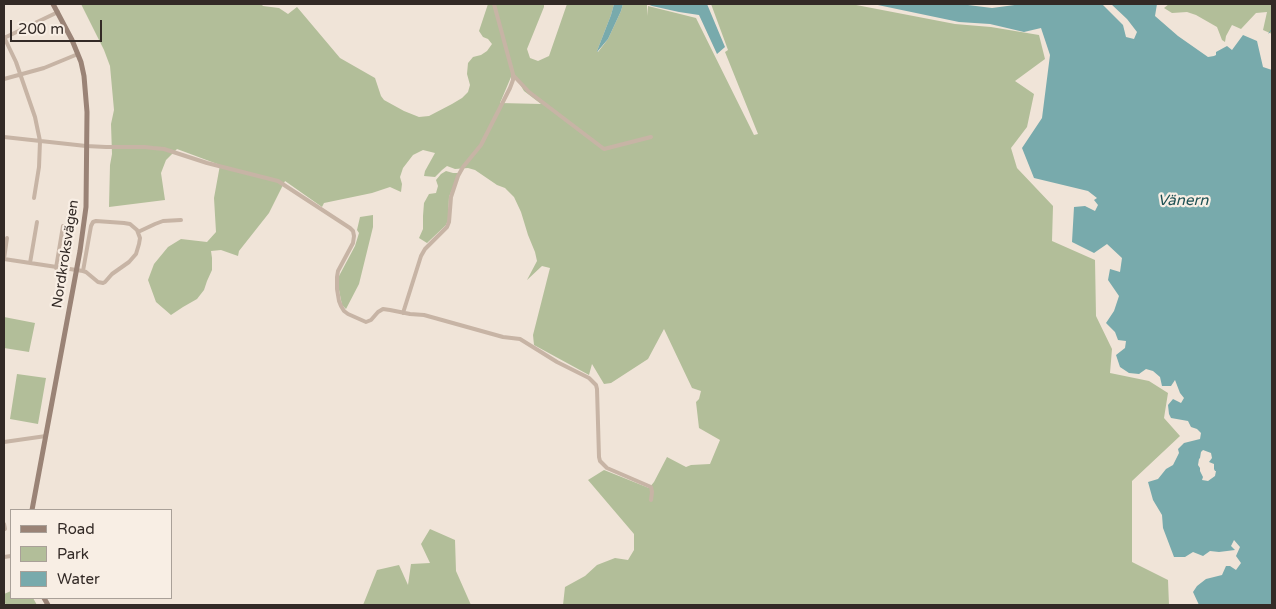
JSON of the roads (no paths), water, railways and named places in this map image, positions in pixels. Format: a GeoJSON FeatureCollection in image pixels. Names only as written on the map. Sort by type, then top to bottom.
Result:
{"type":"FeatureCollection","features":[{"type":"Feature","properties":{"kind":"street","name":"Nordkroksvägen"},"geometry":{"type":"LineString","coordinates":[[32,509],[79,271],[86,207],[85,86],[83,71],[69,33],[53,4]]}},
{"type":"Feature","properties":{"kind":"street"},"geometry":{"type":"LineString","coordinates":[[403,313],[421,256],[425,249],[447,227],[451,197],[458,176],[481,145],[513,80],[494,4]]}},
{"type":"Feature","properties":{"kind":"street"},"geometry":{"type":"LineString","coordinates":[[34,198],[39,167],[40,141],[35,117],[4,37],[58,12]]}},
{"type":"Feature","properties":{"kind":"street"},"geometry":{"type":"LineString","coordinates":[[4,79],[44,68],[78,54]]}},
{"type":"Feature","properties":{"kind":"street"},"geometry":{"type":"LineString","coordinates":[[513,76],[550,109],[604,148],[651,137]]}},
{"type":"Feature","properties":{"kind":"street"},"geometry":{"type":"LineString","coordinates":[[4,137],[86,146],[145,146],[159,148],[207,164],[278,181],[353,231],[353,243],[336,277],[339,301],[344,311],[366,322],[383,309],[424,315],[496,335],[520,339],[557,362],[589,378],[596,385],[597,389],[600,461],[607,468],[651,487],[651,500]]}},
{"type":"Feature","properties":{"kind":"street"},"geometry":{"type":"LineString","coordinates":[[138,232],[155,224],[181,220]]}},
{"type":"Feature","properties":{"kind":"street"},"geometry":{"type":"LineString","coordinates":[[7,238],[4,259],[56,268],[86,272],[98,282],[103,283],[133,259],[140,244],[138,232],[130,224],[94,221],[79,271]]}},
{"type":"Feature","properties":{"kind":"street"},"geometry":{"type":"LineString","coordinates":[[30,263],[37,222]]}},
{"type":"Feature","properties":{"kind":"street"},"geometry":{"type":"LineString","coordinates":[[56,268],[63,226]]}},
{"type":"Feature","properties":{"kind":"street"},"geometry":{"type":"LineString","coordinates":[[4,442],[46,436]]}},
{"type":"Feature","properties":{"kind":"street"},"geometry":{"type":"LineString","coordinates":[[4,524],[4,529]]}},
{"type":"Feature","properties":{"kind":"water"},"geometry":{"type":"Polygon","coordinates":[[[614,4],[623,4],[608,39],[597,52],[611,15],[614,4]]]}},
{"type":"Feature","properties":{"kind":"water"},"geometry":{"type":"Polygon","coordinates":[[[647,4],[707,4],[725,47],[717,54],[699,15],[647,4]]]}},
{"type":"Feature","properties":{"kind":"water","name":"Vänern"},"geometry":{"type":"Polygon","coordinates":[[[873,4],[960,4],[992,8],[1022,4],[1102,4],[1123,25],[1126,37],[1134,39],[1137,32],[1127,19],[1111,4],[1157,4],[1155,16],[1178,36],[1208,57],[1216,55],[1216,52],[1227,46],[1232,50],[1243,35],[1257,41],[1263,67],[1272,70],[1272,605],[1199,605],[1193,592],[1197,586],[1206,579],[1222,575],[1226,566],[1236,570],[1241,563],[1236,556],[1240,547],[1234,540],[1231,546],[1235,550],[1210,551],[1203,556],[1193,552],[1185,557],[1174,557],[1163,528],[1162,515],[1153,500],[1148,482],[1158,479],[1166,469],[1173,465],[1179,453],[1178,449],[1184,443],[1200,439],[1201,433],[1191,427],[1188,421],[1171,418],[1169,414],[1168,405],[1173,399],[1181,403],[1184,398],[1175,380],[1171,386],[1162,386],[1160,377],[1153,371],[1146,369],[1139,374],[1129,373],[1120,367],[1116,355],[1125,348],[1126,341],[1118,340],[1115,332],[1106,323],[1114,311],[1119,296],[1108,280],[1110,269],[1120,272],[1122,258],[1107,244],[1094,253],[1072,242],[1074,207],[1085,206],[1095,211],[1098,205],[1094,200],[1097,198],[1088,191],[1034,178],[1022,148],[1042,118],[1050,55],[1041,28],[1024,32],[990,24],[959,22],[873,4]],[[1203,450],[1201,452],[1198,465],[1203,477],[1202,480],[1208,481],[1215,476],[1214,464],[1209,462],[1212,458],[1211,453],[1203,450]]]}},
{"type":"Feature","properties":{"kind":"waterway"},"geometry":{"type":"LineString","coordinates":[[1269,33],[1272,29]]}}]}
